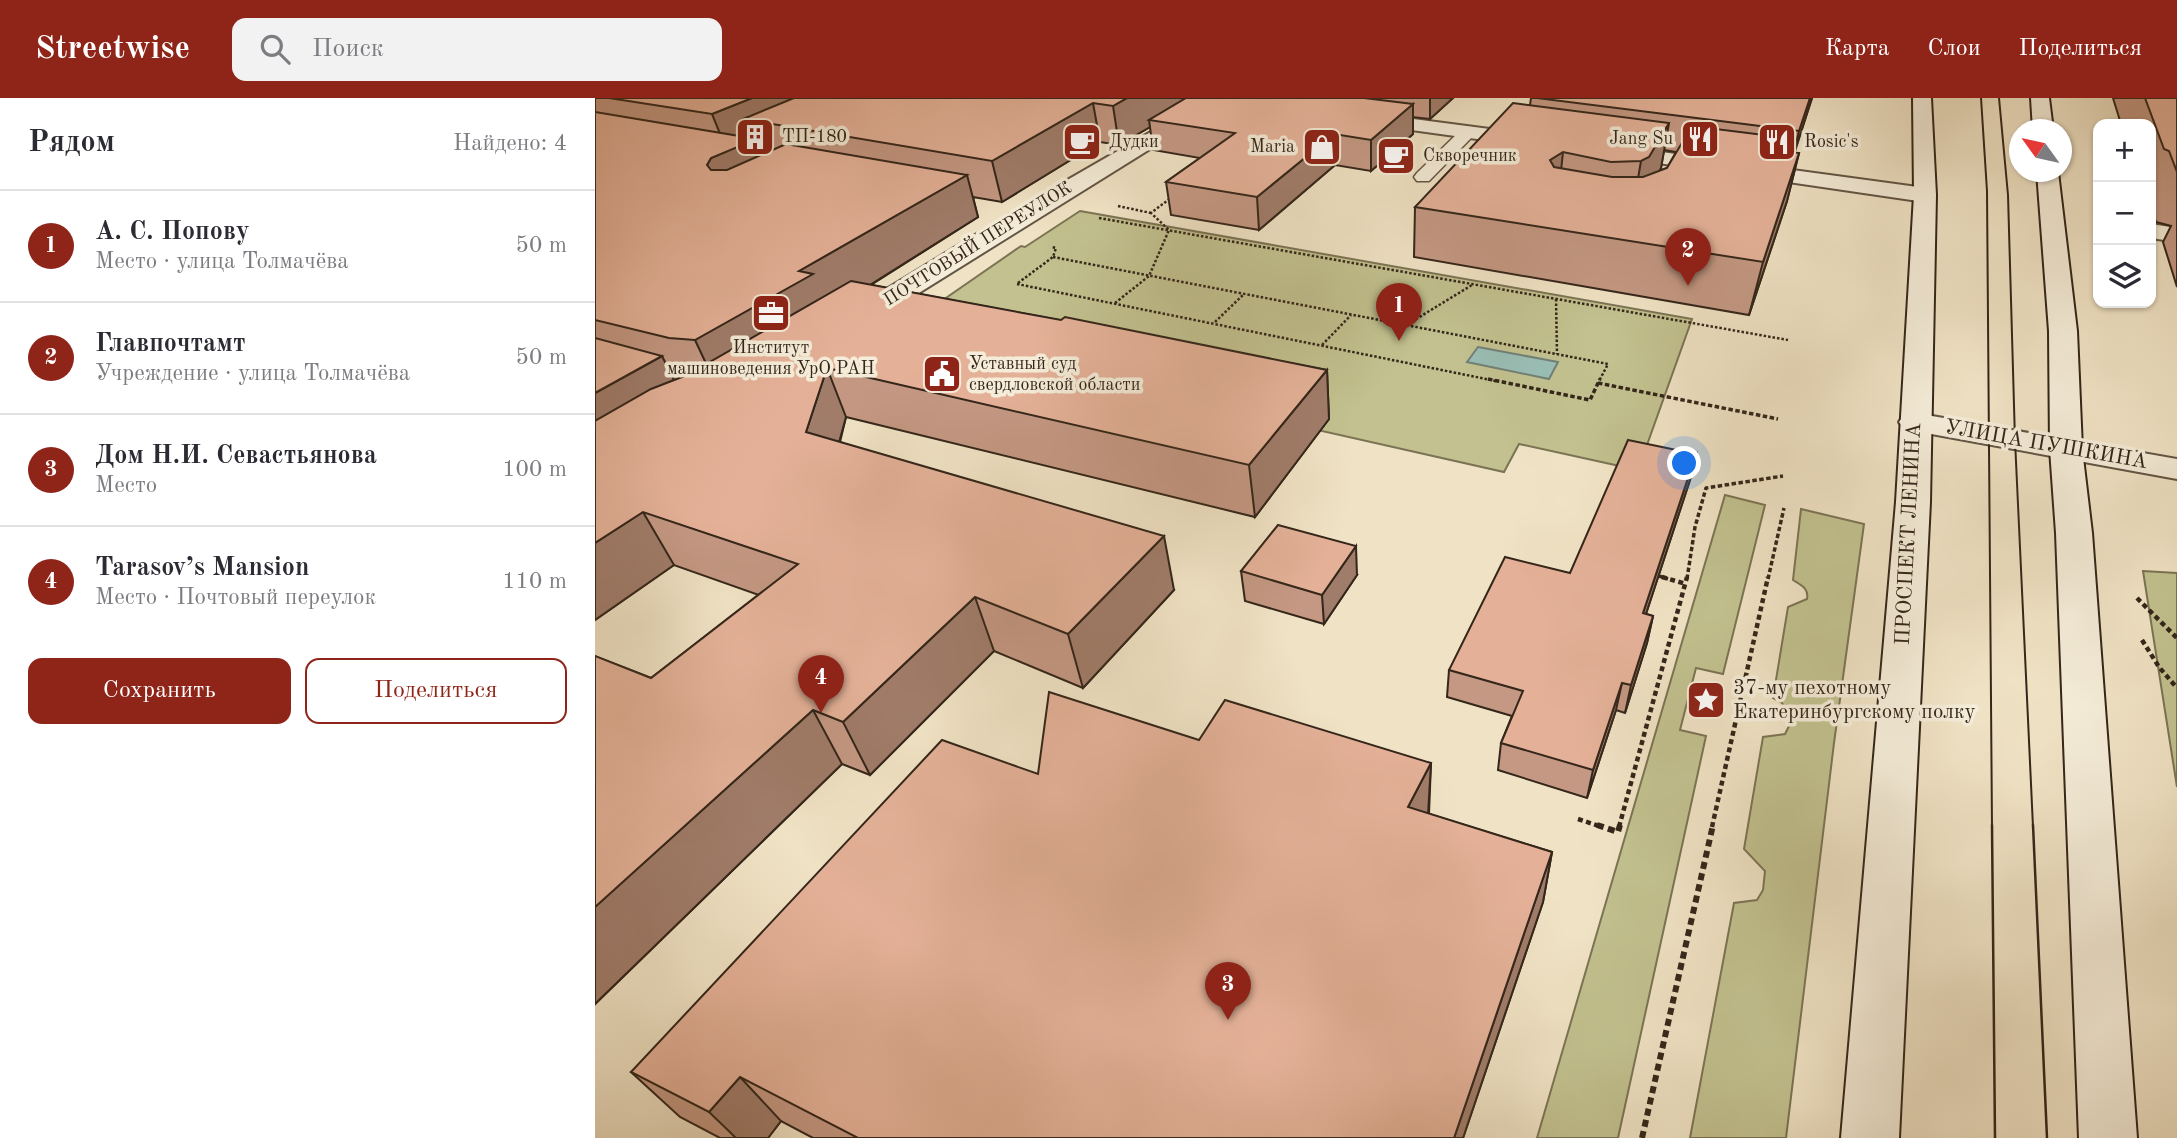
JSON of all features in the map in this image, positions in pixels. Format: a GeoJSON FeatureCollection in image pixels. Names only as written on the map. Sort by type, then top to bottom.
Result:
{"type":"FeatureCollection","features":[{"type":"Feature","properties":{"kind":"main road","name":"ПРОСПЕКТ ЛЕНИНА"},"geometry":{"type":"LineString","coordinates":[[1870,1138],[1913,502],[1925,195],[1922,98]]}},
{"type":"Feature","properties":{"kind":"main road"},"geometry":{"type":"LineString","coordinates":[[2040,98],[2042,119]]}},
{"type":"Feature","properties":{"kind":"main road","name":"ПОЧТОВЫЙ ПЕРЕУЛОК"},"geometry":{"type":"LineString","coordinates":[[834,334],[1217,99]]}},
{"type":"Feature","properties":{"kind":"main road"},"geometry":{"type":"LineString","coordinates":[[1345,116],[1468,132],[1517,130],[1552,144]]}},
{"type":"Feature","properties":{"kind":"main road"},"geometry":{"type":"LineString","coordinates":[[1594,149],[1925,195]]}},
{"type":"Feature","properties":{"kind":"main road"},"geometry":{"type":"LineString","coordinates":[[2048,182],[2065,366],[2066,449],[2074,533],[2108,1138]]}},
{"type":"Feature","properties":{"kind":"main road"},"geometry":{"type":"LineString","coordinates":[[987,210],[1023,216]]}},
{"type":"Feature","properties":{"kind":"main road"},"geometry":{"type":"LineString","coordinates":[[2156,233],[2177,235]]}},
{"type":"Feature","properties":{"kind":"main road","name":"УЛИЦА ПУШКИНА"},"geometry":{"type":"LineString","coordinates":[[1915,422],[2177,469]]}},
{"type":"Feature","properties":{"kind":"lane"},"geometry":{"type":"LineString","coordinates":[[1423,177],[1468,132]]}},
{"type":"Feature","properties":{"kind":"lane"},"geometry":{"type":"LineString","coordinates":[[1666,180],[1677,160]]}},
{"type":"Feature","properties":{"kind":"path"},"geometry":{"type":"LineString","coordinates":[[1151,213],[1179,192]]}},
{"type":"Feature","properties":{"kind":"path"},"geometry":{"type":"LineString","coordinates":[[1125,199],[1115,206],[1151,213],[1169,230]]}},
{"type":"Feature","properties":{"kind":"path"},"geometry":{"type":"LineString","coordinates":[[1094,217],[1787,340]]}},
{"type":"Feature","properties":{"kind":"path"},"geometry":{"type":"LineString","coordinates":[[1115,303],[1149,276],[1169,230]]}},
{"type":"Feature","properties":{"kind":"path"},"geometry":{"type":"LineString","coordinates":[[1046,246],[1056,248],[1053,257],[1017,284],[1590,400],[1608,364],[1053,257]]}},
{"type":"Feature","properties":{"kind":"path"},"geometry":{"type":"LineString","coordinates":[[1407,325],[1473,284]]}},
{"type":"Feature","properties":{"kind":"path"},"geometry":{"type":"LineString","coordinates":[[1215,323],[1245,294]]}},
{"type":"Feature","properties":{"kind":"path"},"geometry":{"type":"LineString","coordinates":[[1556,299],[1557,354]]}},
{"type":"Feature","properties":{"kind":"path"},"geometry":{"type":"LineString","coordinates":[[1322,346],[1351,315]]}},
{"type":"Feature","properties":{"kind":"path"},"geometry":{"type":"LineString","coordinates":[[1598,383],[1778,419]]}},
{"type":"Feature","properties":{"kind":"path"},"geometry":{"type":"LineString","coordinates":[[1578,819],[1618,832],[1686,584],[1695,527],[1706,488],[1783,475]]}},
{"type":"Feature","properties":{"kind":"path"},"geometry":{"type":"LineString","coordinates":[[1642,1138],[1784,508]]}},
{"type":"Feature","properties":{"kind":"path"},"geometry":{"type":"LineString","coordinates":[[1659,576],[1686,584]]}},
{"type":"Feature","properties":{"kind":"path"},"geometry":{"type":"LineString","coordinates":[[2137,598],[2177,638]]}},
{"type":"Feature","properties":{"kind":"path"},"geometry":{"type":"LineString","coordinates":[[2142,640],[2159,667],[2177,688]]}},
{"type":"Feature","properties":{"kind":"shaded area"},"geometry":{"type":"Polygon","coordinates":[[[1080,211],[1692,319],[1638,470],[1519,444],[1504,472],[1042,368],[917,318],[1021,246],[1025,247],[1080,211]]]}},
{"type":"Feature","properties":{"kind":"shaded area"},"geometry":{"type":"Polygon","coordinates":[[[1725,495],[1765,505],[1723,674],[1696,668],[1680,730],[1706,736],[1618,1138],[1537,1138],[1725,495]]]}},
{"type":"Feature","properties":{"kind":"shaded area"},"geometry":{"type":"Polygon","coordinates":[[[1801,509],[1864,524],[1834,743],[1786,1138],[1690,1138],[1734,903],[1757,900],[1763,890],[1765,871],[1744,849],[1763,737],[1785,734],[1792,720],[1782,703],[1773,698],[1788,607],[1807,599],[1806,589],[1793,580],[1801,509]]]}},
{"type":"Feature","properties":{"kind":"shaded area"},"geometry":{"type":"Polygon","coordinates":[[[2143,571],[2177,573],[2177,787],[2143,571]]]}},
{"type":"Feature","properties":{"kind":"water"},"geometry":{"type":"Polygon","coordinates":[[[1478,347],[1558,362],[1549,379],[1467,362],[1478,347]]]}},
{"type":"Feature","properties":{"kind":"building"},"geometry":{"type":"Polygon","coordinates":[[[609,98],[752,98],[712,114],[609,98]]]}},
{"type":"Feature","properties":{"kind":"building"},"geometry":{"type":"Polygon","coordinates":[[[794,98],[1127,98],[1113,106],[1093,103],[992,161],[743,119],[794,98]]]}},
{"type":"Feature","properties":{"kind":"building"},"geometry":{"type":"Polygon","coordinates":[[[1186,98],[1364,98],[1413,104],[1371,140],[1334,134],[1257,197],[1166,182],[1235,133],[1149,120],[1186,98]]]}},
{"type":"Feature","properties":{"kind":"building"},"geometry":{"type":"Polygon","coordinates":[[[1537,98],[1810,98],[1799,131],[1537,98]]]}},
{"type":"Feature","properties":{"kind":"building"},"geometry":{"type":"Polygon","coordinates":[[[2145,98],[2177,98],[2177,172],[2169,151],[2164,149],[2156,128],[2156,119],[2153,119],[2145,98]]]}},
{"type":"Feature","properties":{"kind":"building"},"geometry":{"type":"Polygon","coordinates":[[[1513,103],[1669,123],[1649,157],[1641,161],[1611,162],[1563,152],[1550,160],[1554,167],[1612,177],[1643,177],[1667,168],[1692,126],[1795,139],[1791,152],[1799,153],[1763,262],[1415,207],[1513,103]]]}},
{"type":"Feature","properties":{"kind":"building"},"geometry":{"type":"Polygon","coordinates":[[[595,112],[757,139],[711,158],[707,165],[711,170],[727,170],[786,144],[967,175],[799,271],[813,274],[695,340],[669,338],[595,320],[595,112]]]}},
{"type":"Feature","properties":{"kind":"building"},"geometry":{"type":"Polygon","coordinates":[[[851,281],[1061,320],[1065,317],[1327,370],[1249,465],[827,368],[806,432],[1164,536],[1068,634],[975,597],[843,722],[813,710],[595,907],[595,656],[651,678],[798,564],[643,512],[595,543],[595,421],[651,389],[687,375],[851,281]]]}},
{"type":"Feature","properties":{"kind":"building"},"geometry":{"type":"Polygon","coordinates":[[[595,338],[662,356],[595,393],[595,338]]]}},
{"type":"Feature","properties":{"kind":"building"},"geometry":{"type":"Polygon","coordinates":[[[1628,440],[1696,454],[1643,613],[1653,616],[1631,685],[1622,683],[1593,770],[1501,743],[1523,691],[1449,670],[1505,557],[1570,573],[1628,440]]]}},
{"type":"Feature","properties":{"kind":"building"},"geometry":{"type":"Polygon","coordinates":[[[1278,525],[1356,546],[1322,595],[1241,571],[1278,525]]]}},
{"type":"Feature","properties":{"kind":"building"},"geometry":{"type":"Polygon","coordinates":[[[1049,692],[1199,740],[1225,700],[1431,763],[1408,807],[1552,852],[1454,1138],[858,1138],[740,1077],[709,1112],[631,1072],[942,740],[1038,774],[1049,692]]]}},
{"type":"Feature","properties":{"kind":"tram line"},"geometry":{"type":"LineString","coordinates":[[1981,98],[1987,191],[1992,827]]}},
{"type":"Feature","properties":{"kind":"tram line"},"geometry":{"type":"LineString","coordinates":[[1999,98],[2008,195],[2015,440],[2033,827]]}},
{"type":"Feature","properties":{"kind":"tram line"},"geometry":{"type":"LineString","coordinates":[[1992,825],[1995,1138]]}},
{"type":"Feature","properties":{"kind":"tram line"},"geometry":{"type":"LineString","coordinates":[[2033,825],[2047,1138]]}},
{"type":"Feature","properties":{"kind":"place","name":"ТП-180"},"geometry":{"type":"Point","coordinates":[755,137]}},
{"type":"Feature","properties":{"kind":"place","name":"Jang Su"},"geometry":{"type":"Point","coordinates":[1700,139]}},
{"type":"Feature","properties":{"kind":"place","name":"Дудки"},"geometry":{"type":"Point","coordinates":[1082,142]}},
{"type":"Feature","properties":{"kind":"place","name":"Rosic's"},"geometry":{"type":"Point","coordinates":[1777,142]}},
{"type":"Feature","properties":{"kind":"place","name":"Maria"},"geometry":{"type":"Point","coordinates":[1322,147]}},
{"type":"Feature","properties":{"kind":"place","name":"Скворечник"},"geometry":{"type":"Point","coordinates":[1396,156]}},
{"type":"Feature","properties":{"kind":"place","name":"Главпочтамт"},"geometry":{"type":"Point","coordinates":[1688,286]}},
{"type":"Feature","properties":{"kind":"place","name":"Институт машиноведения УрО РАН"},"geometry":{"type":"Point","coordinates":[771,313]}},
{"type":"Feature","properties":{"kind":"place","name":"А. С. Попову"},"geometry":{"type":"Point","coordinates":[1399,341]}},
{"type":"Feature","properties":{"kind":"place","name":"Уставный суд свердловской области"},"geometry":{"type":"Point","coordinates":[942,374]}},
{"type":"Feature","properties":{"kind":"place","name":"37-му пехотному Екатеринбургскому полку"},"geometry":{"type":"Point","coordinates":[1706,700]}},
{"type":"Feature","properties":{"kind":"place","name":"Tarasov’s Mansion"},"geometry":{"type":"Point","coordinates":[821,713]}},
{"type":"Feature","properties":{"kind":"place","name":"Дом Н.И. Севастьянова"},"geometry":{"type":"Point","coordinates":[1228,1020]}}]}
